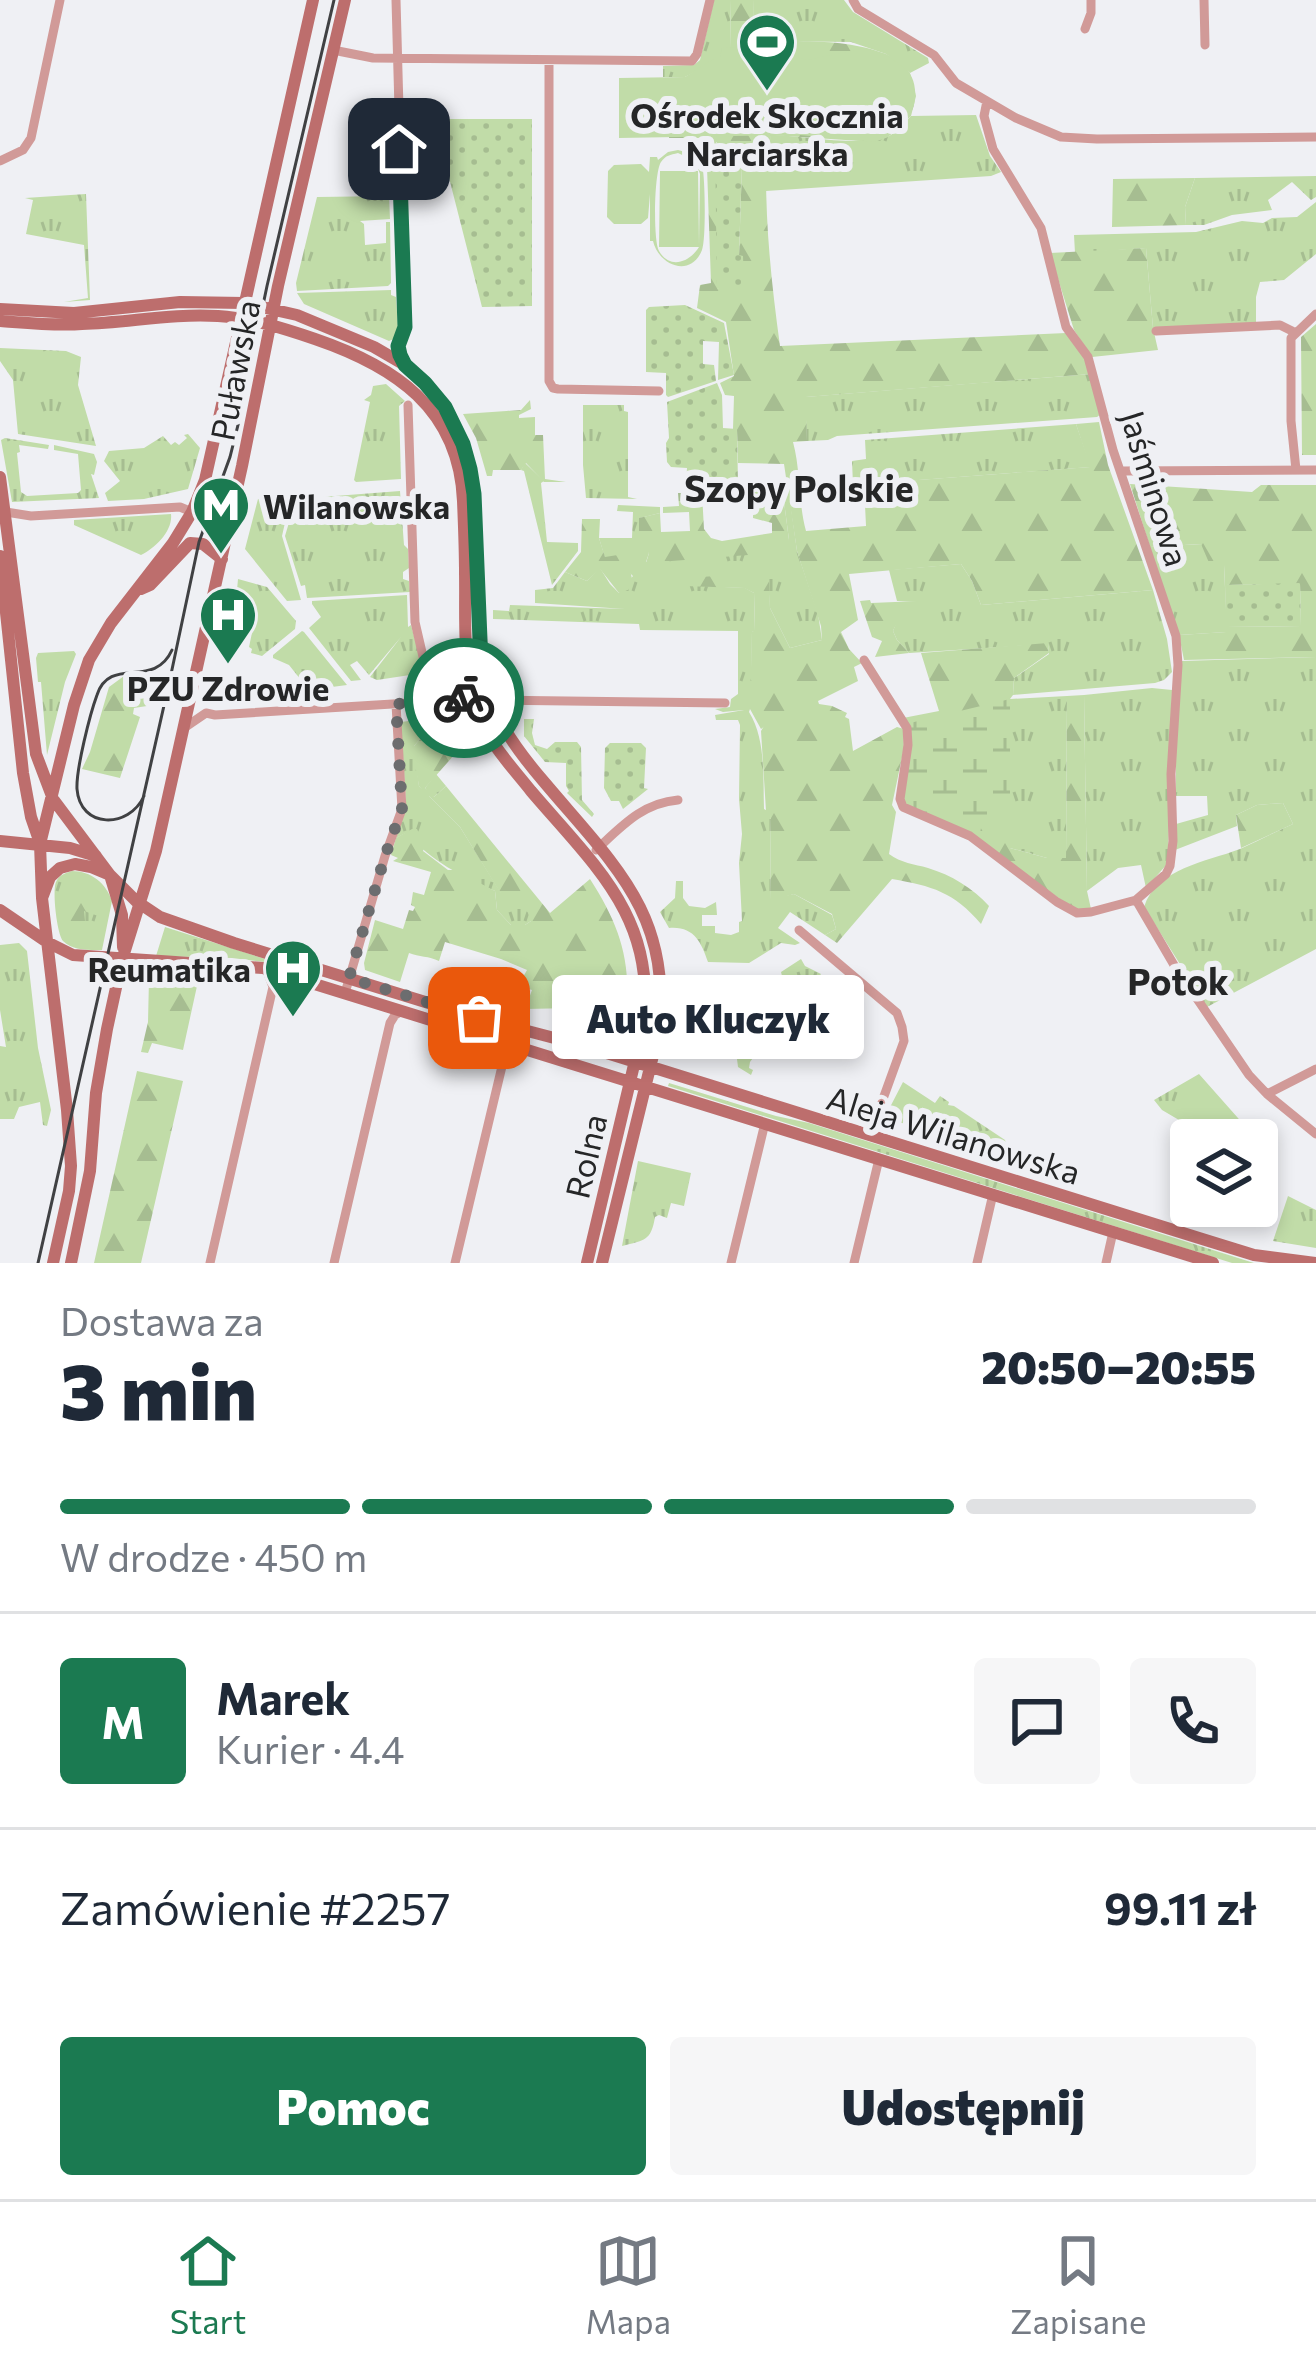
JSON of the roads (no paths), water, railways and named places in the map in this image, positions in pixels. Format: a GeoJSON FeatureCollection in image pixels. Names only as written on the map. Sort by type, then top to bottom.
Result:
{"type":"FeatureCollection","features":[{"type":"Feature","properties":{"kind":"main road","name":"Puławska"},"geometry":{"type":"LineString","coordinates":[[53,1263],[71,1166],[40,844],[89,661],[111,623],[173,543],[192,512],[210,464],[314,0]]}},
{"type":"Feature","properties":{"kind":"main road","name":"Puławska"},"geometry":{"type":"LineString","coordinates":[[71,1263],[90,1171],[100,1064],[122,960],[141,905],[184,728],[345,0]]}},
{"type":"Feature","properties":{"kind":"main road","name":"Rolna"},"geometry":{"type":"LineString","coordinates":[[0,309],[74,313],[180,302],[274,308],[382,351],[405,365],[445,407],[463,444],[474,494],[481,664],[490,700],[520,753],[636,897],[658,958],[661,1010],[602,1263]]}},
{"type":"Feature","properties":{"kind":"main road"},"geometry":{"type":"LineString","coordinates":[[0,321],[64,325],[165,316],[241,318],[272,325]]}},
{"type":"Feature","properties":{"kind":"main road","name":"Rolna"},"geometry":{"type":"LineString","coordinates":[[272,325],[363,357],[405,383],[442,428],[460,474],[464,638],[473,699],[501,754],[588,858],[631,921],[642,956],[646,1003],[587,1263]]}},
{"type":"Feature","properties":{"kind":"main road"},"geometry":{"type":"LineString","coordinates":[[0,477],[39,768],[53,799],[110,875]]}},
{"type":"Feature","properties":{"kind":"main road"},"geometry":{"type":"LineString","coordinates":[[139,590],[150,585],[186,544],[202,544],[222,559]]}},
{"type":"Feature","properties":{"kind":"main road"},"geometry":{"type":"LineString","coordinates":[[0,556],[23,773],[40,844]]}},
{"type":"Feature","properties":{"kind":"main road"},"geometry":{"type":"LineString","coordinates":[[0,841],[77,849],[97,857]]}},
{"type":"Feature","properties":{"kind":"main road"},"geometry":{"type":"LineString","coordinates":[[42,898],[50,877],[69,865],[110,875]]}},
{"type":"Feature","properties":{"kind":"main road","name":"Puławska"},"geometry":{"type":"LineString","coordinates":[[110,875],[122,915],[122,960]]}},
{"type":"Feature","properties":{"kind":"main road","name":"Aleja Wilanowska"},"geometry":{"type":"LineString","coordinates":[[110,875],[141,905],[171,921],[1260,1259],[1316,1263]]}},
{"type":"Feature","properties":{"kind":"main road","name":"Aleja Wilanowska"},"geometry":{"type":"LineString","coordinates":[[0,910],[78,957],[263,968],[1214,1263]]}},
{"type":"Feature","properties":{"kind":"street"},"geometry":{"type":"LineString","coordinates":[[0,161],[23,150],[31,138],[59,0]]}},
{"type":"Feature","properties":{"kind":"street"},"geometry":{"type":"LineString","coordinates":[[396,0],[405,327],[398,346],[405,365]]}},
{"type":"Feature","properties":{"kind":"street"},"geometry":{"type":"LineString","coordinates":[[333,50],[398,58],[694,59],[710,0]]}},
{"type":"Feature","properties":{"kind":"street"},"geometry":{"type":"LineString","coordinates":[[853,0],[858,9],[934,55],[956,82],[1043,132],[1070,139],[1316,137]]}},
{"type":"Feature","properties":{"kind":"street"},"geometry":{"type":"LineString","coordinates":[[1085,28],[1090,0]]}},
{"type":"Feature","properties":{"kind":"street"},"geometry":{"type":"LineString","coordinates":[[1204,0],[1205,45]]}},
{"type":"Feature","properties":{"kind":"street"},"geometry":{"type":"LineString","coordinates":[[549,60],[549,381],[558,389],[659,391]]}},
{"type":"Feature","properties":{"kind":"street","name":"Jaśminowa"},"geometry":{"type":"LineString","coordinates":[[988,101],[984,116],[993,149],[1041,228],[1066,327],[1088,357],[1176,636],[1170,866],[1136,900]]}},
{"type":"Feature","properties":{"kind":"street"},"geometry":{"type":"LineString","coordinates":[[1297,470],[1289,350],[1294,332],[1316,314]]}},
{"type":"Feature","properties":{"kind":"street"},"geometry":{"type":"LineString","coordinates":[[1156,331],[1280,325],[1294,332]]}},
{"type":"Feature","properties":{"kind":"street"},"geometry":{"type":"LineString","coordinates":[[382,351],[398,346]]}},
{"type":"Feature","properties":{"kind":"street"},"geometry":{"type":"LineString","coordinates":[[408,405],[415,622],[433,700]]}},
{"type":"Feature","properties":{"kind":"street"},"geometry":{"type":"LineString","coordinates":[[1121,471],[1316,470]]}},
{"type":"Feature","properties":{"kind":"street"},"geometry":{"type":"LineString","coordinates":[[6,512],[32,516],[180,507],[192,512]]}},
{"type":"Feature","properties":{"kind":"street"},"geometry":{"type":"LineString","coordinates":[[864,660],[907,728],[903,807],[970,836],[1077,913],[1136,900],[1249,1075],[1316,1134]]}},
{"type":"Feature","properties":{"kind":"street"},"geometry":{"type":"LineString","coordinates":[[192,691],[206,713]]}},
{"type":"Feature","properties":{"kind":"street"},"geometry":{"type":"LineString","coordinates":[[184,728],[206,713],[433,700],[725,703]]}},
{"type":"Feature","properties":{"kind":"street"},"geometry":{"type":"LineString","coordinates":[[345,993],[402,809],[396,704]]}},
{"type":"Feature","properties":{"kind":"street"},"geometry":{"type":"LineString","coordinates":[[588,858],[645,808],[678,800]]}},
{"type":"Feature","properties":{"kind":"street"},"geometry":{"type":"LineString","coordinates":[[799,930],[896,1013],[902,1027],[902,1049],[875,1121],[844,1127]]}},
{"type":"Feature","properties":{"kind":"street"},"geometry":{"type":"LineString","coordinates":[[210,1263],[273,987],[263,968]]}},
{"type":"Feature","properties":{"kind":"street"},"geometry":{"type":"LineString","coordinates":[[334,1263],[390,1023],[405,1010]]}},
{"type":"Feature","properties":{"kind":"street"},"geometry":{"type":"LineString","coordinates":[[455,1263],[503,1060],[500,1040]]}},
{"type":"Feature","properties":{"kind":"street"},"geometry":{"type":"LineString","coordinates":[[1267,1094],[1316,1069]]}},
{"type":"Feature","properties":{"kind":"street"},"geometry":{"type":"LineString","coordinates":[[875,1121],[896,1143]]}},
{"type":"Feature","properties":{"kind":"street"},"geometry":{"type":"LineString","coordinates":[[731,1263],[765,1123]]}},
{"type":"Feature","properties":{"kind":"street"},"geometry":{"type":"LineString","coordinates":[[854,1263],[879,1159]]}},
{"type":"Feature","properties":{"kind":"street"},"geometry":{"type":"LineString","coordinates":[[977,1263],[993,1195]]}},
{"type":"Feature","properties":{"kind":"street"},"geometry":{"type":"LineString","coordinates":[[1106,1263],[1113,1232]]}},
{"type":"Feature","properties":{"kind":"tram line"},"geometry":{"type":"LineString","coordinates":[[38,1263],[199,542],[238,425],[334,0]]}},
{"type":"Feature","properties":{"kind":"tram line"},"geometry":{"type":"LineString","coordinates":[[144,796],[137,807],[117,819],[87,812],[77,789],[81,755],[103,683],[155,668],[172,650]]}},
{"type":"Feature","properties":{"kind":"place","name":"Ośrodek Skocznia Narciarska"},"geometry":{"type":"Point","coordinates":[767,93]}},
{"type":"Feature","properties":{"kind":"place","name":"Wilanowska"},"geometry":{"type":"Point","coordinates":[221,556]}},
{"type":"Feature","properties":{"kind":"place","name":"PZU Zdrowie"},"geometry":{"type":"Point","coordinates":[228,666]}},
{"type":"Feature","properties":{"kind":"place","name":"Auto Kluczyk"},"geometry":{"type":"Point","coordinates":[479,1018]}},
{"type":"Feature","properties":{"kind":"place","name":"Reumatika"},"geometry":{"type":"Point","coordinates":[293,1019]}},
{"type":"Feature","properties":{"kind":"district","name":"Szopy Polskie"},"geometry":{"type":"Point","coordinates":[799,487]}},
{"type":"Feature","properties":{"kind":"district","name":"Potok"},"geometry":{"type":"Point","coordinates":[1178,980]}}]}
